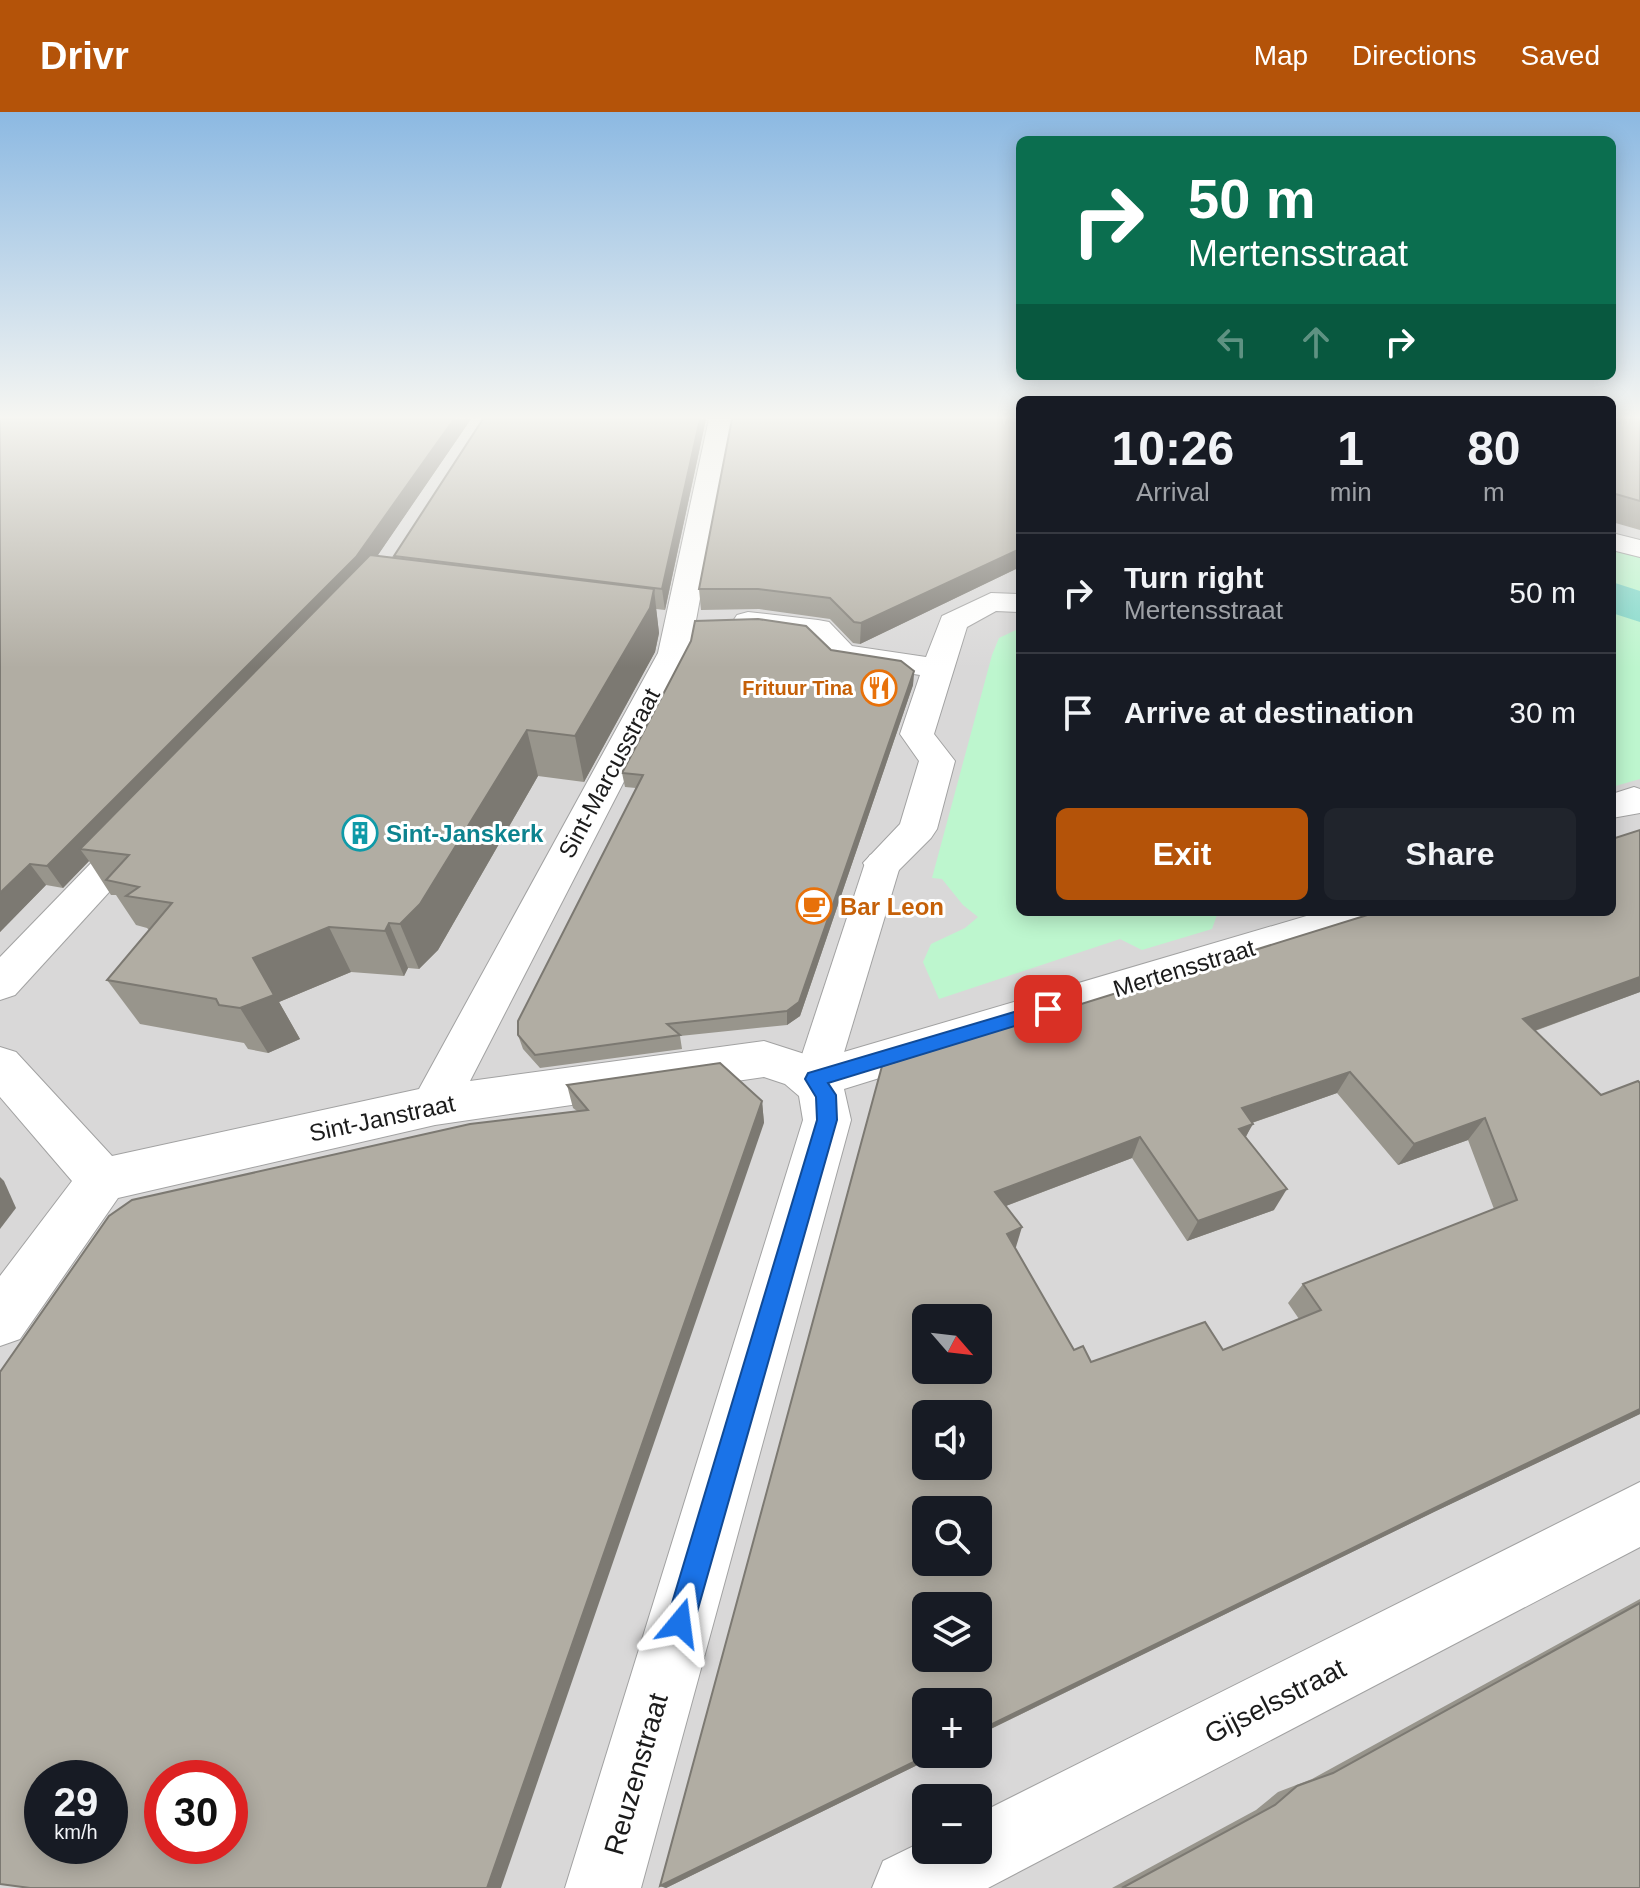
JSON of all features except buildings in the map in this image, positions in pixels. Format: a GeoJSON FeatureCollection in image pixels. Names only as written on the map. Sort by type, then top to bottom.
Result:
{"type":"FeatureCollection","features":[{"type":"Feature","properties":{"kind":"street","name":"Sint-Marcusstraat"},"geometry":{"type":"LineString","coordinates":[[435,1105],[466,1041],[674,653],[687,622],[707,502]]}},
{"type":"Feature","properties":{"kind":"street"},"geometry":{"type":"LineString","coordinates":[[1616,542],[1640,549]]}},
{"type":"Feature","properties":{"kind":"street"},"geometry":{"type":"LineString","coordinates":[[815,1079],[883,863],[918,829],[937,761],[917,734],[953,622],[991,602],[1016,603]]}},
{"type":"Feature","properties":{"kind":"street"},"geometry":{"type":"LineString","coordinates":[[687,622],[759,621],[818,629],[842,654],[938,668]]}},
{"type":"Feature","properties":{"kind":"street"},"geometry":{"type":"LineString","coordinates":[[1616,805],[1634,799],[1640,801]]}},
{"type":"Feature","properties":{"kind":"street"},"geometry":{"type":"LineString","coordinates":[[0,984],[161,813]]}},
{"type":"Feature","properties":{"kind":"street","name":"Mertensstraat"},"geometry":{"type":"LineString","coordinates":[[815,1079],[1356,916]]}},
{"type":"Feature","properties":{"kind":"street","name":"Sint-Janstraat"},"geometry":{"type":"LineString","coordinates":[[102,1180],[435,1105],[764,1059],[792,1065],[815,1079]]}},
{"type":"Feature","properties":{"kind":"street"},"geometry":{"type":"LineString","coordinates":[[0,1065],[102,1180],[0,1320]]}},
{"type":"Feature","properties":{"kind":"street","name":"Reuzenstraat"},"geometry":{"type":"LineString","coordinates":[[603,1888],[827,1120],[826,1095],[815,1079]]}},
{"type":"Feature","properties":{"kind":"street","name":"Gijselsstraat"},"geometry":{"type":"LineString","coordinates":[[910,1888],[1640,1513]]}},
{"type":"Feature","properties":{"kind":"shaded area"},"geometry":{"type":"Polygon","coordinates":[[[0,502],[1016,502],[1016,916],[1616,916],[1616,502],[1640,502],[1640,1888],[0,1888],[0,502]]]}},
{"type":"Feature","properties":{"kind":"shaded area"},"geometry":{"type":"Polygon","coordinates":[[[1616,583],[1640,591],[1640,622],[1616,614],[1616,583]]]}},
{"type":"Feature","properties":{"kind":"green space"},"geometry":{"type":"Polygon","coordinates":[[[1616,545],[1640,552],[1640,779],[1616,786],[1616,545]]]}},
{"type":"Feature","properties":{"kind":"green space"},"geometry":{"type":"Polygon","coordinates":[[[1016,630],[1016,916],[1217,916],[1212,929],[1142,950],[1120,939],[939,999],[923,962],[931,944],[965,928],[978,917],[963,905],[942,879],[932,878],[999,638],[1016,630]]]}},
{"type":"Feature","properties":{"kind":"place","name":"Frituur Tina"},"geometry":{"type":"Point","coordinates":[879,688]}},
{"type":"Feature","properties":{"kind":"place","name":"Sint-Janskerk"},"geometry":{"type":"Point","coordinates":[360,833]}},
{"type":"Feature","properties":{"kind":"place","name":"Bar Leon"},"geometry":{"type":"Point","coordinates":[814,906]}},
{"type":"Feature","properties":{"kind":"route"},"geometry":{"type":"LineString","coordinates":[[680,1623],[827,1120],[826,1095],[815,1079],[1048,1009]]}}]}
